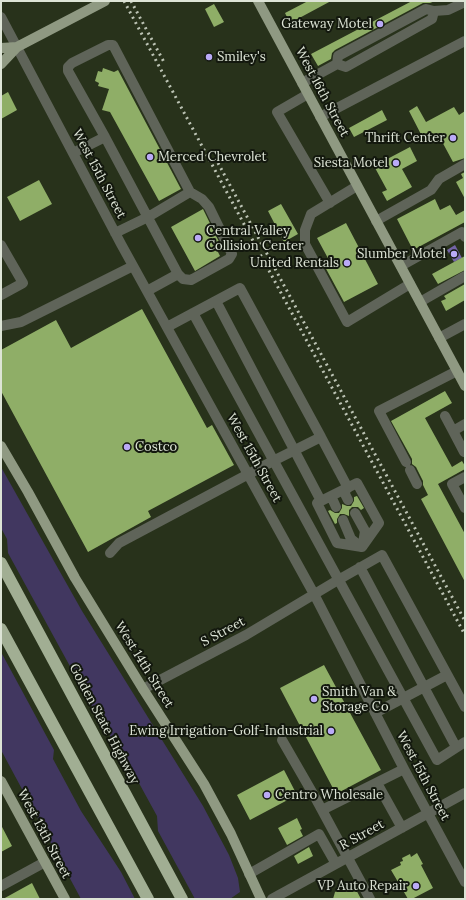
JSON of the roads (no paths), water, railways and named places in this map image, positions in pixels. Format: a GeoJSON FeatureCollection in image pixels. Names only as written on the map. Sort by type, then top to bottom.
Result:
{"type":"FeatureCollection","features":[{"type":"Feature","properties":{"kind":"highway","name":"Golden State Highway"},"geometry":{"type":"LineString","coordinates":[[1,563],[182,899]]}},
{"type":"Feature","properties":{"kind":"highway"},"geometry":{"type":"LineString","coordinates":[[1,629],[148,899]]}},
{"type":"Feature","properties":{"kind":"main road"},"geometry":{"type":"LineString","coordinates":[[1,64],[17,48],[105,1]]}},
{"type":"Feature","properties":{"kind":"main road","name":"West 16th Street"},"geometry":{"type":"LineString","coordinates":[[258,1],[465,386]]}},
{"type":"Feature","properties":{"kind":"main road"},"geometry":{"type":"LineString","coordinates":[[1,48],[17,48]]}},
{"type":"Feature","properties":{"kind":"main road","name":"West 14th Street"},"geometry":{"type":"LineString","coordinates":[[1,446],[25,486],[74,578],[204,784],[261,899]]}},
{"type":"Feature","properties":{"kind":"main road","name":"West 13th Street"},"geometry":{"type":"LineString","coordinates":[[1,781],[5,796],[45,862],[65,899]]}},
{"type":"Feature","properties":{"kind":"street"},"geometry":{"type":"LineString","coordinates":[[302,83],[337,64],[338,56],[426,9],[434,12],[448,10],[465,1]]}},
{"type":"Feature","properties":{"kind":"street","name":"West 15th Street"},"geometry":{"type":"LineString","coordinates":[[1,17],[115,233],[314,594],[404,769],[465,882]]}},
{"type":"Feature","properties":{"kind":"street"},"geometry":{"type":"LineString","coordinates":[[320,117],[465,41]]}},
{"type":"Feature","properties":{"kind":"street"},"geometry":{"type":"LineString","coordinates":[[111,44],[113,45],[190,192],[202,199],[209,207],[232,254],[229,259],[191,280],[183,279],[178,274],[105,137],[68,72],[68,67],[72,63],[111,44]]}},
{"type":"Feature","properties":{"kind":"street"},"geometry":{"type":"LineString","coordinates":[[308,94],[277,112],[330,203]]}},
{"type":"Feature","properties":{"kind":"street"},"geometry":{"type":"LineString","coordinates":[[74,153],[105,137]]}},
{"type":"Feature","properties":{"kind":"street"},"geometry":{"type":"LineString","coordinates":[[376,221],[431,190],[439,179],[465,164]]}},
{"type":"Feature","properties":{"kind":"street"},"geometry":{"type":"LineString","coordinates":[[357,186],[311,214],[305,230],[305,244],[347,322],[410,284]]}},
{"type":"Feature","properties":{"kind":"street"},"geometry":{"type":"LineString","coordinates":[[115,233],[148,217],[190,192]]}},
{"type":"Feature","properties":{"kind":"street"},"geometry":{"type":"LineString","coordinates":[[401,266],[462,232],[465,237]]}},
{"type":"Feature","properties":{"kind":"street"},"geometry":{"type":"LineString","coordinates":[[1,245],[23,283],[1,295]]}},
{"type":"Feature","properties":{"kind":"street"},"geometry":{"type":"LineString","coordinates":[[1,326],[21,322],[133,266]]}},
{"type":"Feature","properties":{"kind":"street"},"geometry":{"type":"LineString","coordinates":[[147,291],[178,274]]}},
{"type":"Feature","properties":{"kind":"street"},"geometry":{"type":"LineString","coordinates":[[420,302],[465,276]]}},
{"type":"Feature","properties":{"kind":"street"},"geometry":{"type":"LineString","coordinates":[[167,327],[240,288],[321,437],[345,489],[348,500]]}},
{"type":"Feature","properties":{"kind":"street"},"geometry":{"type":"LineString","coordinates":[[216,301],[295,450],[337,543],[362,547]]}},
{"type":"Feature","properties":{"kind":"street"},"geometry":{"type":"LineString","coordinates":[[193,313],[437,760],[461,744],[424,687],[365,564],[362,547],[365,531],[355,513]]}},
{"type":"Feature","properties":{"kind":"street"},"geometry":{"type":"LineString","coordinates":[[439,338],[465,324]]}},
{"type":"Feature","properties":{"kind":"street"},"geometry":{"type":"LineString","coordinates":[[417,484],[379,411],[457,371]]}},
{"type":"Feature","properties":{"kind":"street"},"geometry":{"type":"LineString","coordinates":[[445,416],[464,452]]}},
{"type":"Feature","properties":{"kind":"street"},"geometry":{"type":"LineString","coordinates":[[453,431],[465,424]]}},
{"type":"Feature","properties":{"kind":"street"},"geometry":{"type":"LineString","coordinates":[[110,553],[119,543],[321,437]]}},
{"type":"Feature","properties":{"kind":"street"},"geometry":{"type":"LineString","coordinates":[[465,477],[452,484],[465,508]]}},
{"type":"Feature","properties":{"kind":"street"},"geometry":{"type":"LineString","coordinates":[[319,502],[357,483],[379,523],[362,547]]}},
{"type":"Feature","properties":{"kind":"street"},"geometry":{"type":"LineString","coordinates":[[331,496],[336,506]]}},
{"type":"Feature","properties":{"kind":"street"},"geometry":{"type":"LineString","coordinates":[[343,520],[351,539],[362,547]]}},
{"type":"Feature","properties":{"kind":"street"},"geometry":{"type":"LineString","coordinates":[[365,564],[382,555],[465,708]]}},
{"type":"Feature","properties":{"kind":"street","name":"S Street"},"geometry":{"type":"LineString","coordinates":[[143,689],[246,635],[365,564]]}},
{"type":"Feature","properties":{"kind":"street"},"geometry":{"type":"LineString","coordinates":[[375,713],[447,675]]}},
{"type":"Feature","properties":{"kind":"street"},"geometry":{"type":"LineString","coordinates":[[282,740],[370,899]]}},
{"type":"Feature","properties":{"kind":"street"},"geometry":{"type":"LineString","coordinates":[[322,810],[404,769]]}},
{"type":"Feature","properties":{"kind":"street"},"geometry":{"type":"LineString","coordinates":[[376,783],[402,828]]}},
{"type":"Feature","properties":{"kind":"street","name":"R Street"},"geometry":{"type":"LineString","coordinates":[[272,899],[465,793]]}},
{"type":"Feature","properties":{"kind":"street"},"geometry":{"type":"LineString","coordinates":[[249,874],[319,834],[336,864]]}},
{"type":"Feature","properties":{"kind":"street"},"geometry":{"type":"LineString","coordinates":[[1,886],[45,862]]}},
{"type":"Feature","properties":{"kind":"railway"},"geometry":{"type":"LineString","coordinates":[[124,1],[465,635]]}},
{"type":"Feature","properties":{"kind":"railway"},"geometry":{"type":"LineString","coordinates":[[131,1],[165,64]]}},
{"type":"Feature","properties":{"kind":"railway"},"geometry":{"type":"LineString","coordinates":[[218,163],[465,621]]}},
{"type":"Feature","properties":{"kind":"place","name":"Gateway Motel"},"geometry":{"type":"Point","coordinates":[380,24]}},
{"type":"Feature","properties":{"kind":"place","name":"Smiley's"},"geometry":{"type":"Point","coordinates":[209,57]}},
{"type":"Feature","properties":{"kind":"place","name":"Thrift Center"},"geometry":{"type":"Point","coordinates":[453,138]}},
{"type":"Feature","properties":{"kind":"place","name":"Merced Chevrolet"},"geometry":{"type":"Point","coordinates":[150,157]}},
{"type":"Feature","properties":{"kind":"place","name":"Siesta Motel"},"geometry":{"type":"Point","coordinates":[396,163]}},
{"type":"Feature","properties":{"kind":"place","name":"Central Valley Collision Center"},"geometry":{"type":"Point","coordinates":[198,238]}},
{"type":"Feature","properties":{"kind":"place","name":"Slumber Motel"},"geometry":{"type":"Point","coordinates":[454,254]}},
{"type":"Feature","properties":{"kind":"place","name":"United Rentals"},"geometry":{"type":"Point","coordinates":[347,263]}},
{"type":"Feature","properties":{"kind":"place","name":"Costco"},"geometry":{"type":"Point","coordinates":[127,447]}},
{"type":"Feature","properties":{"kind":"place","name":"Smith Van & Storage Co"},"geometry":{"type":"Point","coordinates":[314,699]}},
{"type":"Feature","properties":{"kind":"place","name":"Ewing Irrigation-Golf-Industrial"},"geometry":{"type":"Point","coordinates":[331,731]}},
{"type":"Feature","properties":{"kind":"place","name":"Centro Wholesale"},"geometry":{"type":"Point","coordinates":[267,795]}},
{"type":"Feature","properties":{"kind":"place","name":"VP Auto Repair"},"geometry":{"type":"Point","coordinates":[416,886]}}]}
